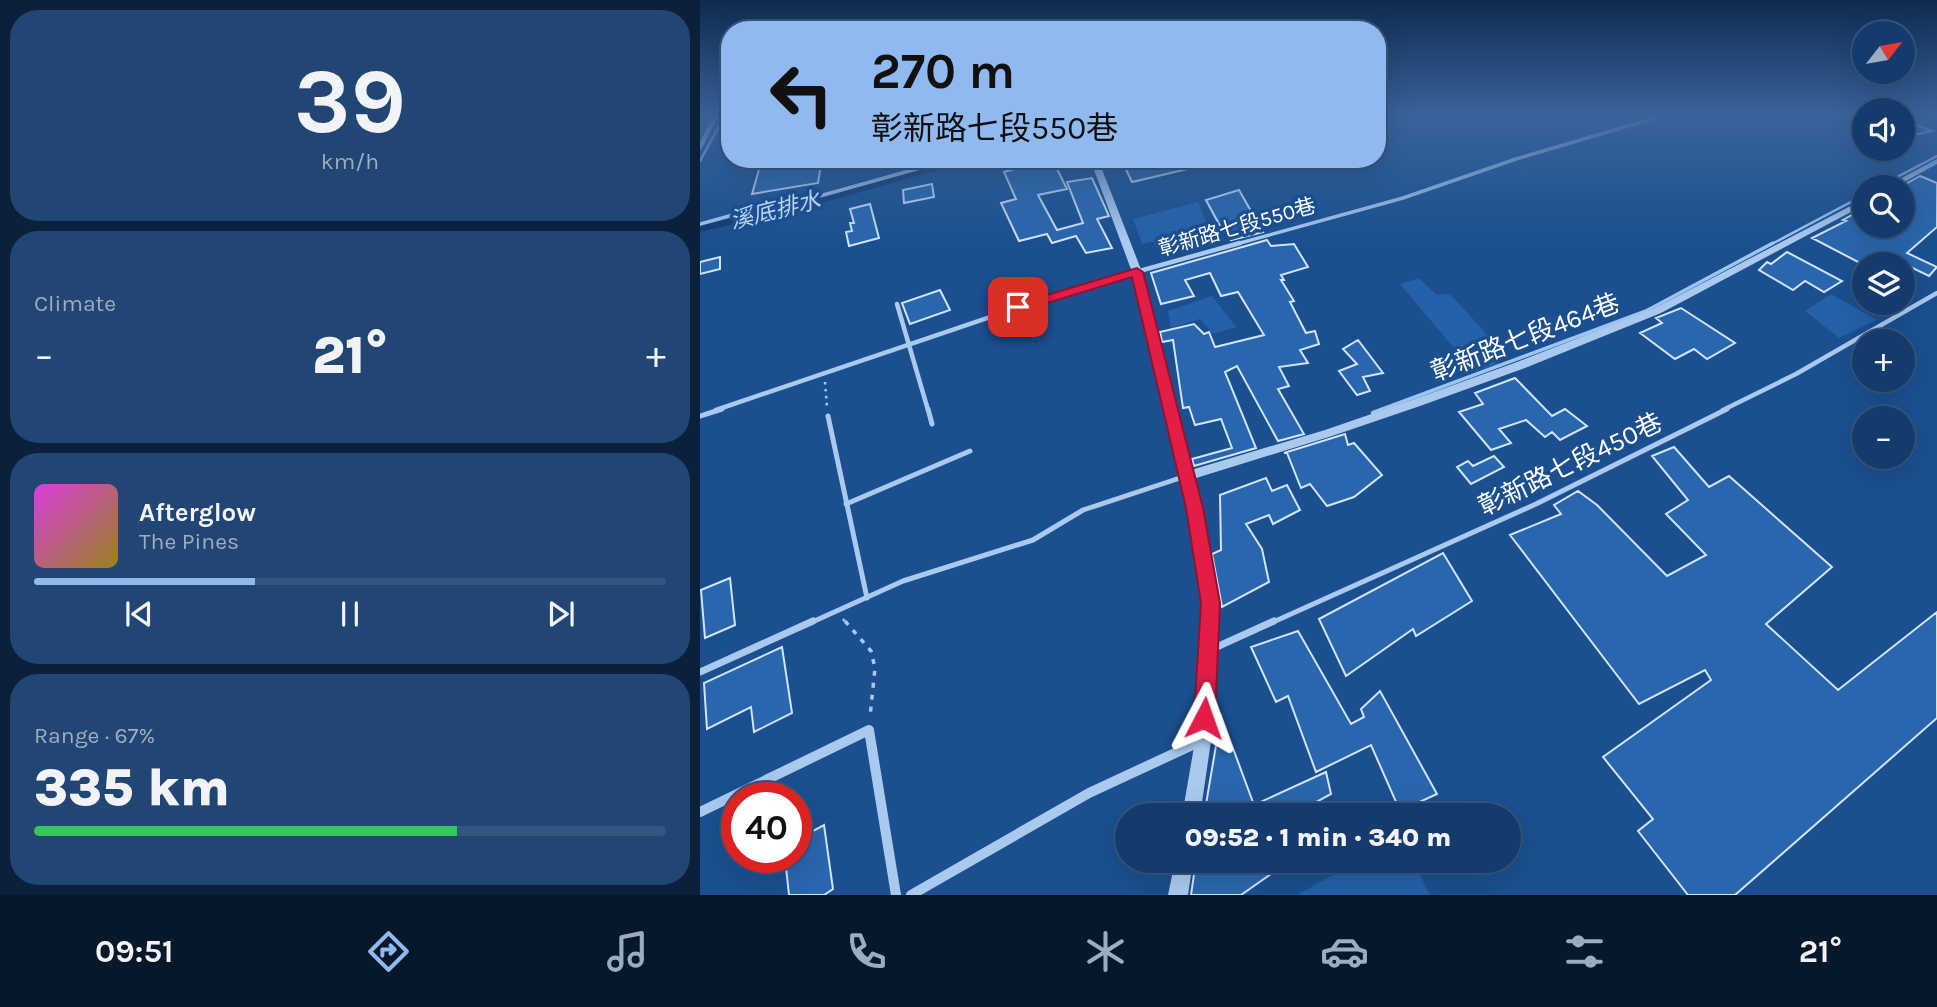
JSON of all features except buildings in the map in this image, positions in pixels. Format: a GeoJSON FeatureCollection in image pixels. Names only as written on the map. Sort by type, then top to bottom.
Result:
{"type":"FeatureCollection","features":[{"type":"Feature","properties":{"kind":"street"},"geometry":{"type":"LineString","coordinates":[[1911,175],[1937,161]]}},
{"type":"Feature","properties":{"kind":"street"},"geometry":{"type":"LineString","coordinates":[[1097,168],[1137,272],[1186,476],[1211,603],[1203,741],[1193,803]]}},
{"type":"Feature","properties":{"kind":"street","name":"彰新路七段464巷"},"geometry":{"type":"LineString","coordinates":[[1186,476],[1416,403],[1657,311],[1852,207]]}},
{"type":"Feature","properties":{"kind":"street"},"geometry":{"type":"LineString","coordinates":[[700,812],[869,730],[896,895]]}},
{"type":"Feature","properties":{"kind":"street"},"geometry":{"type":"LineString","coordinates":[[911,895],[1113,781],[1154,760],[1203,741]]}},
{"type":"Feature","properties":{"kind":"street"},"geometry":{"type":"LineString","coordinates":[[1178,895],[1182,873]]}},
{"type":"Feature","properties":{"kind":"lane","name":"彰新路七段550巷"},"geometry":{"type":"LineString","coordinates":[[700,416],[1064,292],[1403,198],[1524,157]]}},
{"type":"Feature","properties":{"kind":"lane"},"geometry":{"type":"LineString","coordinates":[[700,224],[820,196],[920,168]]}},
{"type":"Feature","properties":{"kind":"lane","name":"彰新路七段450巷"},"geometry":{"type":"LineString","coordinates":[[1210,650],[1536,504],[1796,374],[1937,293]]}},
{"type":"Feature","properties":{"kind":"lane"},"geometry":{"type":"LineString","coordinates":[[897,304],[932,424]]}},
{"type":"Feature","properties":{"kind":"lane"},"geometry":{"type":"LineString","coordinates":[[828,416],[867,598]]}},
{"type":"Feature","properties":{"kind":"lane"},"geometry":{"type":"LineString","coordinates":[[846,504],[970,451]]}},
{"type":"Feature","properties":{"kind":"lane"},"geometry":{"type":"LineString","coordinates":[[700,672],[903,581],[1033,540],[1083,510],[1186,476]]}},
{"type":"Feature","properties":{"kind":"path"},"geometry":{"type":"LineString","coordinates":[[824,372],[828,416]]}},
{"type":"Feature","properties":{"kind":"path"},"geometry":{"type":"LineString","coordinates":[[836,611],[871,651],[875,668],[869,730]]}},
{"type":"Feature","properties":{"kind":"shaded area"},"geometry":{"type":"Polygon","coordinates":[[[1198,202],[1209,230],[1142,244],[1133,219],[1198,202]]]}},
{"type":"Feature","properties":{"kind":"shaded area"},"geometry":{"type":"Polygon","coordinates":[[[1419,278],[1437,295],[1450,294],[1494,342],[1486,348],[1500,363],[1474,372],[1400,284],[1419,278]]]}},
{"type":"Feature","properties":{"kind":"shaded area"},"geometry":{"type":"Polygon","coordinates":[[[1831,294],[1852,306],[1852,315],[1868,315],[1877,320],[1852,329],[1852,332],[1839,338],[1805,311],[1831,294]]]}},
{"type":"Feature","properties":{"kind":"shaded area"},"geometry":{"type":"Polygon","coordinates":[[[1212,296],[1236,327],[1213,334],[1200,319],[1171,328],[1168,311],[1212,296]]]}},
{"type":"Feature","properties":{"kind":"shaded area"},"geometry":{"type":"Polygon","coordinates":[[[1336,873],[1419,873],[1430,895],[1297,895],[1336,873]]]}},
{"type":"Feature","properties":{"kind":"waterway"},"geometry":{"type":"LineString","coordinates":[[700,161],[702,157]]}},
{"type":"Feature","properties":{"kind":"waterway"},"geometry":{"type":"LineString","coordinates":[[1901,175],[1936,157]]}},
{"type":"Feature","properties":{"kind":"waterway","name":"溪底排水"},"geometry":{"type":"LineString","coordinates":[[700,229],[811,203],[939,168]]}},
{"type":"Feature","properties":{"kind":"waterway"},"geometry":{"type":"LineString","coordinates":[[1770,245],[1852,201]]}},
{"type":"Feature","properties":{"kind":"waterway"},"geometry":{"type":"LineString","coordinates":[[1380,410],[1646,311],[1773,243]]}},
{"type":"Feature","properties":{"kind":"waterway"},"geometry":{"type":"LineString","coordinates":[[1373,413],[1385,409]]}},
{"type":"Feature","properties":{"kind":"route"},"geometry":{"type":"LineString","coordinates":[[1018,307],[1137,272],[1194,508],[1211,603],[1204,718]]}}]}
